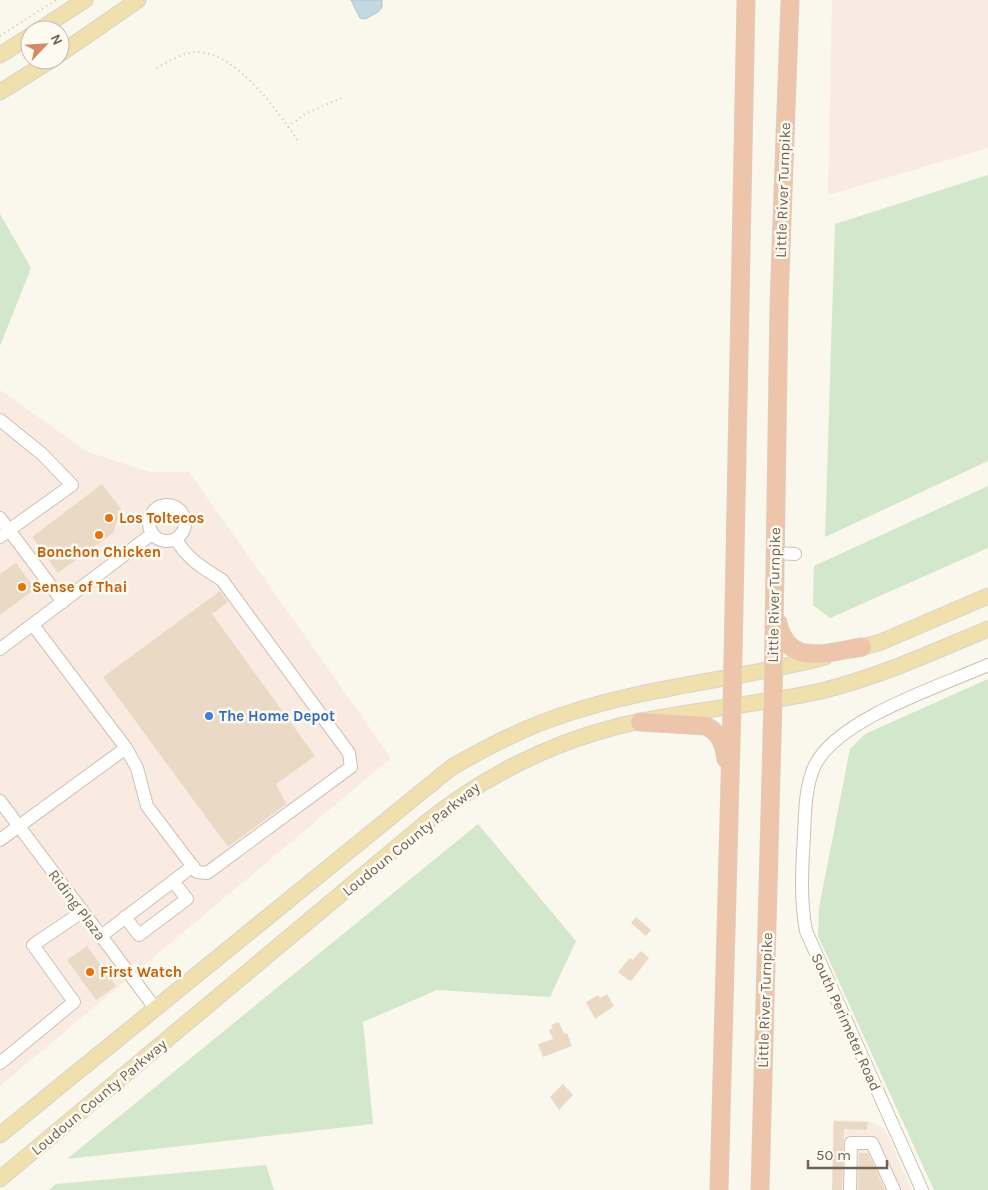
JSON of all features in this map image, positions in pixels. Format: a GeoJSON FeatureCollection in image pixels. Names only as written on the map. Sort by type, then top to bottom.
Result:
{"type":"FeatureCollection","features":[{"type":"Feature","properties":{"kind":"highway"},"geometry":{"type":"LineString","coordinates":[[719,1190],[730,796],[746,0]]}},
{"type":"Feature","properties":{"kind":"highway","name":"Little River Turnpike"},"geometry":{"type":"LineString","coordinates":[[760,1190],[773,700],[779,304],[790,0]]}},
{"type":"Feature","properties":{"kind":"highway"},"geometry":{"type":"LineString","coordinates":[[774,597],[783,640],[795,651],[812,654],[862,647]]}},
{"type":"Feature","properties":{"kind":"highway"},"geometry":{"type":"LineString","coordinates":[[640,722],[696,724],[713,730],[724,747],[730,796]]}},
{"type":"Feature","properties":{"kind":"main road"},"geometry":{"type":"LineString","coordinates":[[54,20],[85,0]]}},
{"type":"Feature","properties":{"kind":"main road"},"geometry":{"type":"LineString","coordinates":[[70,47],[138,0]]}},
{"type":"Feature","properties":{"kind":"main road"},"geometry":{"type":"LineString","coordinates":[[0,55],[20,42]]}},
{"type":"Feature","properties":{"kind":"main road"},"geometry":{"type":"LineString","coordinates":[[0,92],[35,70]]}},
{"type":"Feature","properties":{"kind":"main road","name":"Loudoun County Parkway"},"geometry":{"type":"LineString","coordinates":[[0,1135],[425,787],[452,767],[485,748],[545,721],[593,705],[732,677],[862,647],[887,639],[988,596]]}},
{"type":"Feature","properties":{"kind":"main road","name":"Loudoun County Parkway"},"geometry":{"type":"LineString","coordinates":[[0,1178],[427,822],[468,790],[502,770],[552,747],[598,732],[640,722],[820,691],[867,679],[988,629]]}},
{"type":"Feature","properties":{"kind":"lane"},"geometry":{"type":"LineString","coordinates":[[0,420],[42,454],[72,486],[5,534]]}},
{"type":"Feature","properties":{"kind":"lane"},"geometry":{"type":"LineString","coordinates":[[160,506],[172,506],[181,512],[185,524],[181,535],[176,539],[160,541],[152,534],[148,524],[151,513],[160,506]]}},
{"type":"Feature","properties":{"kind":"lane"},"geometry":{"type":"LineString","coordinates":[[0,518],[5,534],[63,602]]}},
{"type":"Feature","properties":{"kind":"lane"},"geometry":{"type":"LineString","coordinates":[[0,649],[152,534]]}},
{"type":"Feature","properties":{"kind":"lane"},"geometry":{"type":"LineString","coordinates":[[33,625],[126,748],[137,768],[147,806],[197,872],[206,873],[351,766],[350,753],[222,580],[202,568],[182,550],[176,539]]}},
{"type":"Feature","properties":{"kind":"lane"},"geometry":{"type":"LineString","coordinates":[[775,553],[795,554]]}},
{"type":"Feature","properties":{"kind":"lane","name":"South Perimeter Road"},"geometry":{"type":"LineString","coordinates":[[922,1190],[809,941],[802,910],[805,810],[810,779],[816,765],[827,749],[859,723],[988,665]]}},
{"type":"Feature","properties":{"kind":"lane"},"geometry":{"type":"LineString","coordinates":[[0,840],[126,748]]}},
{"type":"Feature","properties":{"kind":"lane","name":"Riding Plaza"},"geometry":{"type":"LineString","coordinates":[[0,801],[155,1008]]}},
{"type":"Feature","properties":{"kind":"lane"},"geometry":{"type":"LineString","coordinates":[[101,936],[193,866]]}},
{"type":"Feature","properties":{"kind":"lane"},"geometry":{"type":"LineString","coordinates":[[125,917],[139,935],[187,899],[173,881]]}},
{"type":"Feature","properties":{"kind":"lane"},"geometry":{"type":"LineString","coordinates":[[0,1063],[74,1002],[33,946],[82,912]]}},
{"type":"Feature","properties":{"kind":"lane"},"geometry":{"type":"LineString","coordinates":[[850,1190],[852,1143],[872,1143],[894,1190]]}},
{"type":"Feature","properties":{"kind":"path"},"geometry":{"type":"LineString","coordinates":[[0,36],[56,0]]}},
{"type":"Feature","properties":{"kind":"path"},"geometry":{"type":"LineString","coordinates":[[156,68],[183,54],[200,52],[228,61],[262,94],[296,140]]}},
{"type":"Feature","properties":{"kind":"path"},"geometry":{"type":"LineString","coordinates":[[288,127],[305,114],[341,98]]}},
{"type":"Feature","properties":{"kind":"shaded area"},"geometry":{"type":"Polygon","coordinates":[[[832,0],[988,0],[988,148],[828,195],[832,0]]]}},
{"type":"Feature","properties":{"kind":"shaded area"},"geometry":{"type":"Polygon","coordinates":[[[0,390],[88,452],[150,472],[189,472],[391,758],[0,1086],[0,390]]]}},
{"type":"Feature","properties":{"kind":"shaded area"},"geometry":{"type":"Polygon","coordinates":[[[833,1120],[868,1121],[884,1128],[912,1190],[832,1190],[833,1120]]]}},
{"type":"Feature","properties":{"kind":"green space"},"geometry":{"type":"Polygon","coordinates":[[[988,175],[988,461],[825,537],[835,224],[988,175]]]}},
{"type":"Feature","properties":{"kind":"green space"},"geometry":{"type":"Polygon","coordinates":[[[0,214],[31,268],[0,346],[0,214]]]}},
{"type":"Feature","properties":{"kind":"green space"},"geometry":{"type":"Polygon","coordinates":[[[988,486],[988,548],[830,618],[813,605],[814,566],[988,486]]]}},
{"type":"Feature","properties":{"kind":"green space"},"geometry":{"type":"Polygon","coordinates":[[[988,679],[988,1190],[934,1190],[818,936],[819,908],[850,749],[865,734],[988,679]]]}},
{"type":"Feature","properties":{"kind":"green space"},"geometry":{"type":"Polygon","coordinates":[[[478,824],[576,941],[550,997],[437,990],[363,1022],[373,1124],[67,1159],[478,824]]]}},
{"type":"Feature","properties":{"kind":"green space"},"geometry":{"type":"Polygon","coordinates":[[[266,1165],[274,1190],[49,1190],[56,1184],[266,1165]]]}},
{"type":"Feature","properties":{"kind":"water"},"geometry":{"type":"Polygon","coordinates":[[[351,0],[382,0],[382,7],[378,12],[365,19],[360,18],[351,0]]]}},
{"type":"Feature","properties":{"kind":"building"},"geometry":{"type":"Polygon","coordinates":[[[102,484],[121,509],[113,533],[58,573],[32,537],[102,484]]]}},
{"type":"Feature","properties":{"kind":"building"},"geometry":{"type":"Polygon","coordinates":[[[16,563],[35,589],[0,615],[0,574],[16,563]]]}},
{"type":"Feature","properties":{"kind":"building","name":"The Home Depot"},"geometry":{"type":"Polygon","coordinates":[[[220,591],[228,602],[212,614],[315,756],[276,784],[286,804],[228,847],[103,677],[220,591]]]}},
{"type":"Feature","properties":{"kind":"building"},"geometry":{"type":"Polygon","coordinates":[[[636,917],[651,930],[646,936],[631,923],[636,917]]]}},
{"type":"Feature","properties":{"kind":"building"},"geometry":{"type":"Polygon","coordinates":[[[87,946],[116,986],[96,1000],[67,960],[87,946]]]}},
{"type":"Feature","properties":{"kind":"building"},"geometry":{"type":"Polygon","coordinates":[[[641,951],[649,958],[631,981],[618,972],[630,958],[633,960],[641,951]]]}},
{"type":"Feature","properties":{"kind":"building"},"geometry":{"type":"Polygon","coordinates":[[[607,994],[614,1006],[595,1019],[586,1002],[598,995],[600,998],[607,994]]]}},
{"type":"Feature","properties":{"kind":"building"},"geometry":{"type":"Polygon","coordinates":[[[559,1022],[564,1034],[567,1033],[572,1046],[543,1057],[538,1044],[553,1039],[549,1030],[553,1028],[551,1025],[559,1022]]]}},
{"type":"Feature","properties":{"kind":"building"},"geometry":{"type":"Polygon","coordinates":[[[563,1084],[573,1095],[559,1110],[550,1097],[563,1084]]]}},
{"type":"Feature","properties":{"kind":"building"},"geometry":{"type":"Polygon","coordinates":[[[834,1121],[868,1122],[867,1130],[844,1129],[842,1190],[832,1190],[834,1121]]]}},
{"type":"Feature","properties":{"kind":"building"},"geometry":{"type":"Polygon","coordinates":[[[859,1153],[868,1153],[885,1190],[858,1190],[859,1153]]]}},
{"type":"Feature","properties":{"kind":"place","name":"Los Toltecos"},"geometry":{"type":"Point","coordinates":[109,518]}},
{"type":"Feature","properties":{"kind":"place","name":"Bonchon Chicken"},"geometry":{"type":"Point","coordinates":[99,535]}},
{"type":"Feature","properties":{"kind":"place","name":"Sense of Thai"},"geometry":{"type":"Point","coordinates":[22,587]}},
{"type":"Feature","properties":{"kind":"place","name":"The Home Depot"},"geometry":{"type":"Point","coordinates":[209,716]}},
{"type":"Feature","properties":{"kind":"place","name":"First Watch"},"geometry":{"type":"Point","coordinates":[90,972]}}]}
